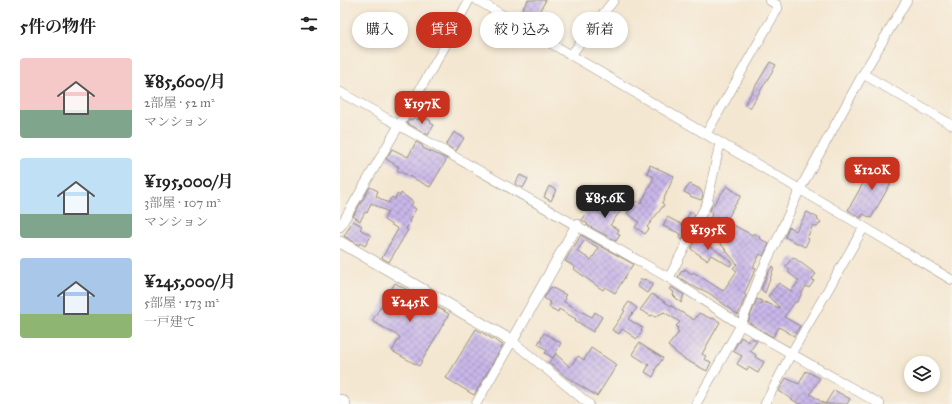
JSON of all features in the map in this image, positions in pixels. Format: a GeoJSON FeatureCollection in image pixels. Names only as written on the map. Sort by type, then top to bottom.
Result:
{"type":"FeatureCollection","features":[{"type":"Feature","properties":{"kind":"street"},"geometry":{"type":"LineString","coordinates":[[340,227],[444,48],[469,0]]}},
{"type":"Feature","properties":{"kind":"street"},"geometry":{"type":"LineString","coordinates":[[477,0],[952,280]]}},
{"type":"Feature","properties":{"kind":"street"},"geometry":{"type":"LineString","coordinates":[[571,55],[614,0]]}},
{"type":"Feature","properties":{"kind":"street"},"geometry":{"type":"LineString","coordinates":[[706,134],[778,8],[777,5],[769,0]]}},
{"type":"Feature","properties":{"kind":"street"},"geometry":{"type":"LineString","coordinates":[[696,404],[741,325],[760,275],[800,190],[863,74],[907,0]]}},
{"type":"Feature","properties":{"kind":"street"},"geometry":{"type":"LineString","coordinates":[[863,74],[952,125]]}},
{"type":"Feature","properties":{"kind":"street"},"geometry":{"type":"LineString","coordinates":[[340,92],[669,278],[741,325],[878,404]]}},
{"type":"Feature","properties":{"kind":"street"},"geometry":{"type":"LineString","coordinates":[[669,278],[707,203],[720,143]]}},
{"type":"Feature","properties":{"kind":"street"},"geometry":{"type":"LineString","coordinates":[[476,404],[577,225]]}},
{"type":"Feature","properties":{"kind":"street"},"geometry":{"type":"LineString","coordinates":[[765,404],[791,354],[864,227]]}},
{"type":"Feature","properties":{"kind":"street"},"geometry":{"type":"LineString","coordinates":[[340,242],[512,341],[589,404]]}},
{"type":"Feature","properties":{"kind":"street"},"geometry":{"type":"LineString","coordinates":[[340,399],[346,404]]}},
{"type":"Feature","properties":{"kind":"building"},"geometry":{"type":"Polygon","coordinates":[[[528,0],[546,0],[539,12],[521,12],[528,0]]]}},
{"type":"Feature","properties":{"kind":"building"},"geometry":{"type":"Polygon","coordinates":[[[770,62],[776,65],[750,108],[744,105],[770,62]]]}},
{"type":"Feature","properties":{"kind":"building"},"geometry":{"type":"Polygon","coordinates":[[[414,117],[418,120],[420,117],[424,120],[425,118],[431,121],[430,123],[434,125],[428,135],[407,123],[414,117]]]}},
{"type":"Feature","properties":{"kind":"building"},"geometry":{"type":"Polygon","coordinates":[[[454,132],[464,138],[456,151],[446,145],[454,132]]]}},
{"type":"Feature","properties":{"kind":"building"},"geometry":{"type":"Polygon","coordinates":[[[416,142],[422,145],[423,148],[447,159],[430,187],[397,170],[399,167],[386,159],[392,149],[408,157],[416,142]]]}},
{"type":"Feature","properties":{"kind":"building"},"geometry":{"type":"Polygon","coordinates":[[[875,162],[896,174],[871,218],[863,214],[861,218],[848,210],[875,162]]]}},
{"type":"Feature","properties":{"kind":"building"},"geometry":{"type":"Polygon","coordinates":[[[650,165],[674,176],[662,203],[664,205],[647,227],[649,229],[645,234],[635,227],[639,222],[627,213],[637,201],[641,204],[654,177],[647,173],[650,165]]]}},
{"type":"Feature","properties":{"kind":"building"},"geometry":{"type":"Polygon","coordinates":[[[520,175],[528,179],[523,188],[515,184],[520,175]]]}},
{"type":"Feature","properties":{"kind":"building"},"geometry":{"type":"Polygon","coordinates":[[[690,184],[700,189],[703,195],[701,200],[684,192],[690,184]]]}},
{"type":"Feature","properties":{"kind":"building"},"geometry":{"type":"Polygon","coordinates":[[[549,186],[556,190],[551,201],[544,197],[549,186]]]}},
{"type":"Feature","properties":{"kind":"building"},"geometry":{"type":"Polygon","coordinates":[[[727,186],[741,196],[726,221],[752,235],[754,233],[769,244],[763,256],[760,254],[753,267],[756,268],[744,294],[746,295],[738,315],[709,293],[701,289],[700,290],[678,277],[682,270],[684,271],[685,269],[692,274],[693,272],[723,291],[737,271],[733,268],[737,264],[704,223],[710,219],[712,214],[710,210],[712,206],[727,186]]]}},
{"type":"Feature","properties":{"kind":"building"},"geometry":{"type":"Polygon","coordinates":[[[370,187],[378,191],[376,196],[388,203],[392,197],[395,199],[397,194],[400,196],[401,193],[413,202],[411,206],[416,209],[409,221],[410,222],[406,229],[408,230],[389,262],[382,258],[398,229],[384,220],[388,212],[371,203],[367,213],[365,212],[360,221],[353,216],[370,187]]]}},
{"type":"Feature","properties":{"kind":"building"},"geometry":{"type":"Polygon","coordinates":[[[615,197],[625,205],[610,225],[619,230],[617,233],[620,235],[616,241],[587,225],[588,224],[582,220],[591,207],[602,215],[615,197]]]}},
{"type":"Feature","properties":{"kind":"building"},"geometry":{"type":"Polygon","coordinates":[[[690,212],[695,214],[682,240],[679,238],[681,234],[663,226],[667,217],[683,225],[690,212]]]}},
{"type":"Feature","properties":{"kind":"building"},"geometry":{"type":"Polygon","coordinates":[[[807,212],[818,218],[817,220],[821,222],[817,227],[813,225],[805,247],[785,237],[789,227],[796,231],[807,212]]]}},
{"type":"Feature","properties":{"kind":"building"},"geometry":{"type":"Polygon","coordinates":[[[353,221],[362,226],[360,229],[371,236],[365,246],[360,243],[359,245],[344,236],[353,221]]]}},
{"type":"Feature","properties":{"kind":"building"},"geometry":{"type":"Polygon","coordinates":[[[581,235],[633,264],[615,293],[605,287],[603,290],[574,269],[575,267],[565,261],[581,235]],[[585,240],[577,251],[591,260],[599,248],[585,240]]]}},
{"type":"Feature","properties":{"kind":"building"},"geometry":{"type":"Polygon","coordinates":[[[697,236],[732,262],[730,266],[711,255],[707,260],[691,249],[697,236]]]}},
{"type":"Feature","properties":{"kind":"building"},"geometry":{"type":"Polygon","coordinates":[[[793,257],[816,274],[812,279],[814,281],[809,288],[806,286],[797,302],[795,302],[784,317],[800,326],[794,336],[779,327],[773,337],[748,322],[757,299],[762,301],[760,306],[764,302],[780,308],[768,296],[779,283],[791,291],[799,281],[788,272],[790,270],[785,267],[793,257]]]}},
{"type":"Feature","properties":{"kind":"building"},"geometry":{"type":"Polygon","coordinates":[[[773,266],[774,267],[765,293],[761,289],[773,266]]]}},
{"type":"Feature","properties":{"kind":"building"},"geometry":{"type":"Polygon","coordinates":[[[641,279],[645,279],[653,284],[647,293],[637,286],[641,279]]]}},
{"type":"Feature","properties":{"kind":"building"},"geometry":{"type":"Polygon","coordinates":[[[395,283],[449,314],[419,366],[392,351],[400,337],[372,321],[395,283]]]}},
{"type":"Feature","properties":{"kind":"building"},"geometry":{"type":"Polygon","coordinates":[[[551,287],[566,295],[564,297],[566,298],[564,302],[592,317],[595,312],[602,317],[593,332],[575,320],[576,319],[559,309],[558,312],[549,307],[551,303],[544,298],[551,287]]]}},
{"type":"Feature","properties":{"kind":"building"},"geometry":{"type":"Polygon","coordinates":[[[671,287],[684,295],[681,303],[673,295],[674,292],[669,289],[671,287]]]}},
{"type":"Feature","properties":{"kind":"building"},"geometry":{"type":"Polygon","coordinates":[[[652,294],[694,320],[699,313],[720,322],[702,354],[706,356],[704,359],[711,362],[707,371],[684,359],[668,346],[679,332],[676,326],[680,322],[664,312],[655,317],[640,310],[652,294]]]}},
{"type":"Feature","properties":{"kind":"building"},"geometry":{"type":"Polygon","coordinates":[[[629,302],[637,308],[628,319],[643,328],[637,339],[622,329],[619,334],[612,330],[625,311],[623,310],[629,302]]]}},
{"type":"Feature","properties":{"kind":"building"},"geometry":{"type":"Polygon","coordinates":[[[476,329],[503,345],[474,395],[446,378],[476,329]]]}},
{"type":"Feature","properties":{"kind":"building"},"geometry":{"type":"Polygon","coordinates":[[[544,333],[561,343],[553,358],[545,353],[547,350],[538,344],[544,333]]]}},
{"type":"Feature","properties":{"kind":"building"},"geometry":{"type":"Polygon","coordinates":[[[741,337],[749,342],[752,338],[757,341],[750,351],[756,355],[755,357],[764,362],[758,373],[748,367],[747,370],[737,364],[742,356],[733,351],[741,337]]]}},
{"type":"Feature","properties":{"kind":"building"},"geometry":{"type":"Polygon","coordinates":[[[639,343],[663,358],[655,370],[656,371],[653,377],[645,372],[649,365],[632,354],[639,343]]]}},
{"type":"Feature","properties":{"kind":"building"},"geometry":{"type":"Polygon","coordinates":[[[591,348],[617,365],[597,396],[566,377],[549,362],[556,354],[570,367],[578,356],[584,360],[591,348]]]}},
{"type":"Feature","properties":{"kind":"building"},"geometry":{"type":"Polygon","coordinates":[[[806,371],[820,378],[810,394],[825,404],[799,404],[779,391],[786,378],[799,384],[806,371]]]}},
{"type":"Feature","properties":{"kind":"building"},"geometry":{"type":"Polygon","coordinates":[[[834,390],[850,399],[847,404],[825,404],[834,390]]]}}]}
